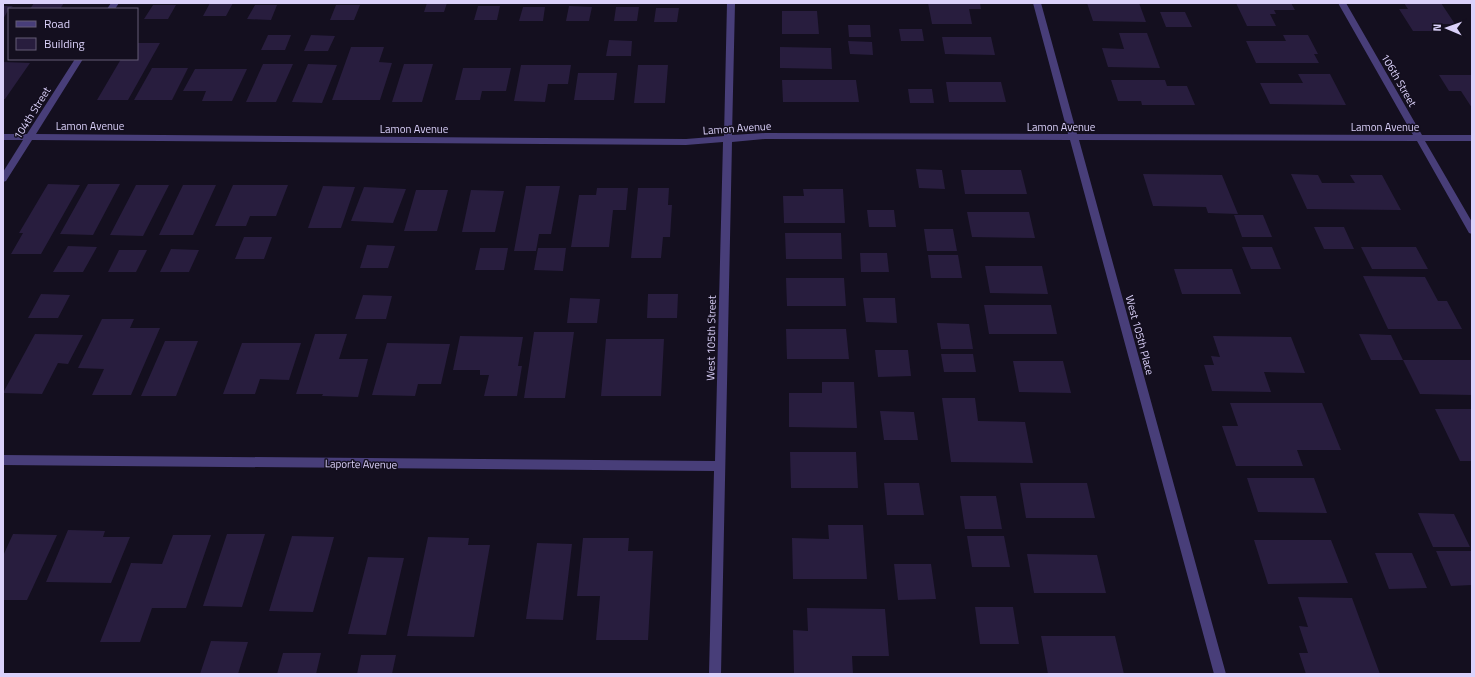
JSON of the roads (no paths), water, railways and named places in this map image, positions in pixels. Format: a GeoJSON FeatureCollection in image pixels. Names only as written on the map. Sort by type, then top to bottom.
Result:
{"type":"FeatureCollection","features":[{"type":"Feature","properties":{"kind":"street","name":"West 105th Street"},"geometry":{"type":"LineString","coordinates":[[715,674],[731,3]]}},
{"type":"Feature","properties":{"kind":"street","name":"West 105th Place"},"geometry":{"type":"LineString","coordinates":[[1037,3],[1220,674]]}},
{"type":"Feature","properties":{"kind":"street","name":"106th Street"},"geometry":{"type":"LineString","coordinates":[[1342,3],[1472,230]]}},
{"type":"Feature","properties":{"kind":"street","name":"104th Street"},"geometry":{"type":"LineString","coordinates":[[3,179],[79,60]]}},
{"type":"Feature","properties":{"kind":"street","name":"Lamon Avenue"},"geometry":{"type":"LineString","coordinates":[[3,137],[678,142],[765,136],[1472,138]]}},
{"type":"Feature","properties":{"kind":"street","name":"Laporte Avenue"},"geometry":{"type":"LineString","coordinates":[[3,460],[720,466]]}}]}
